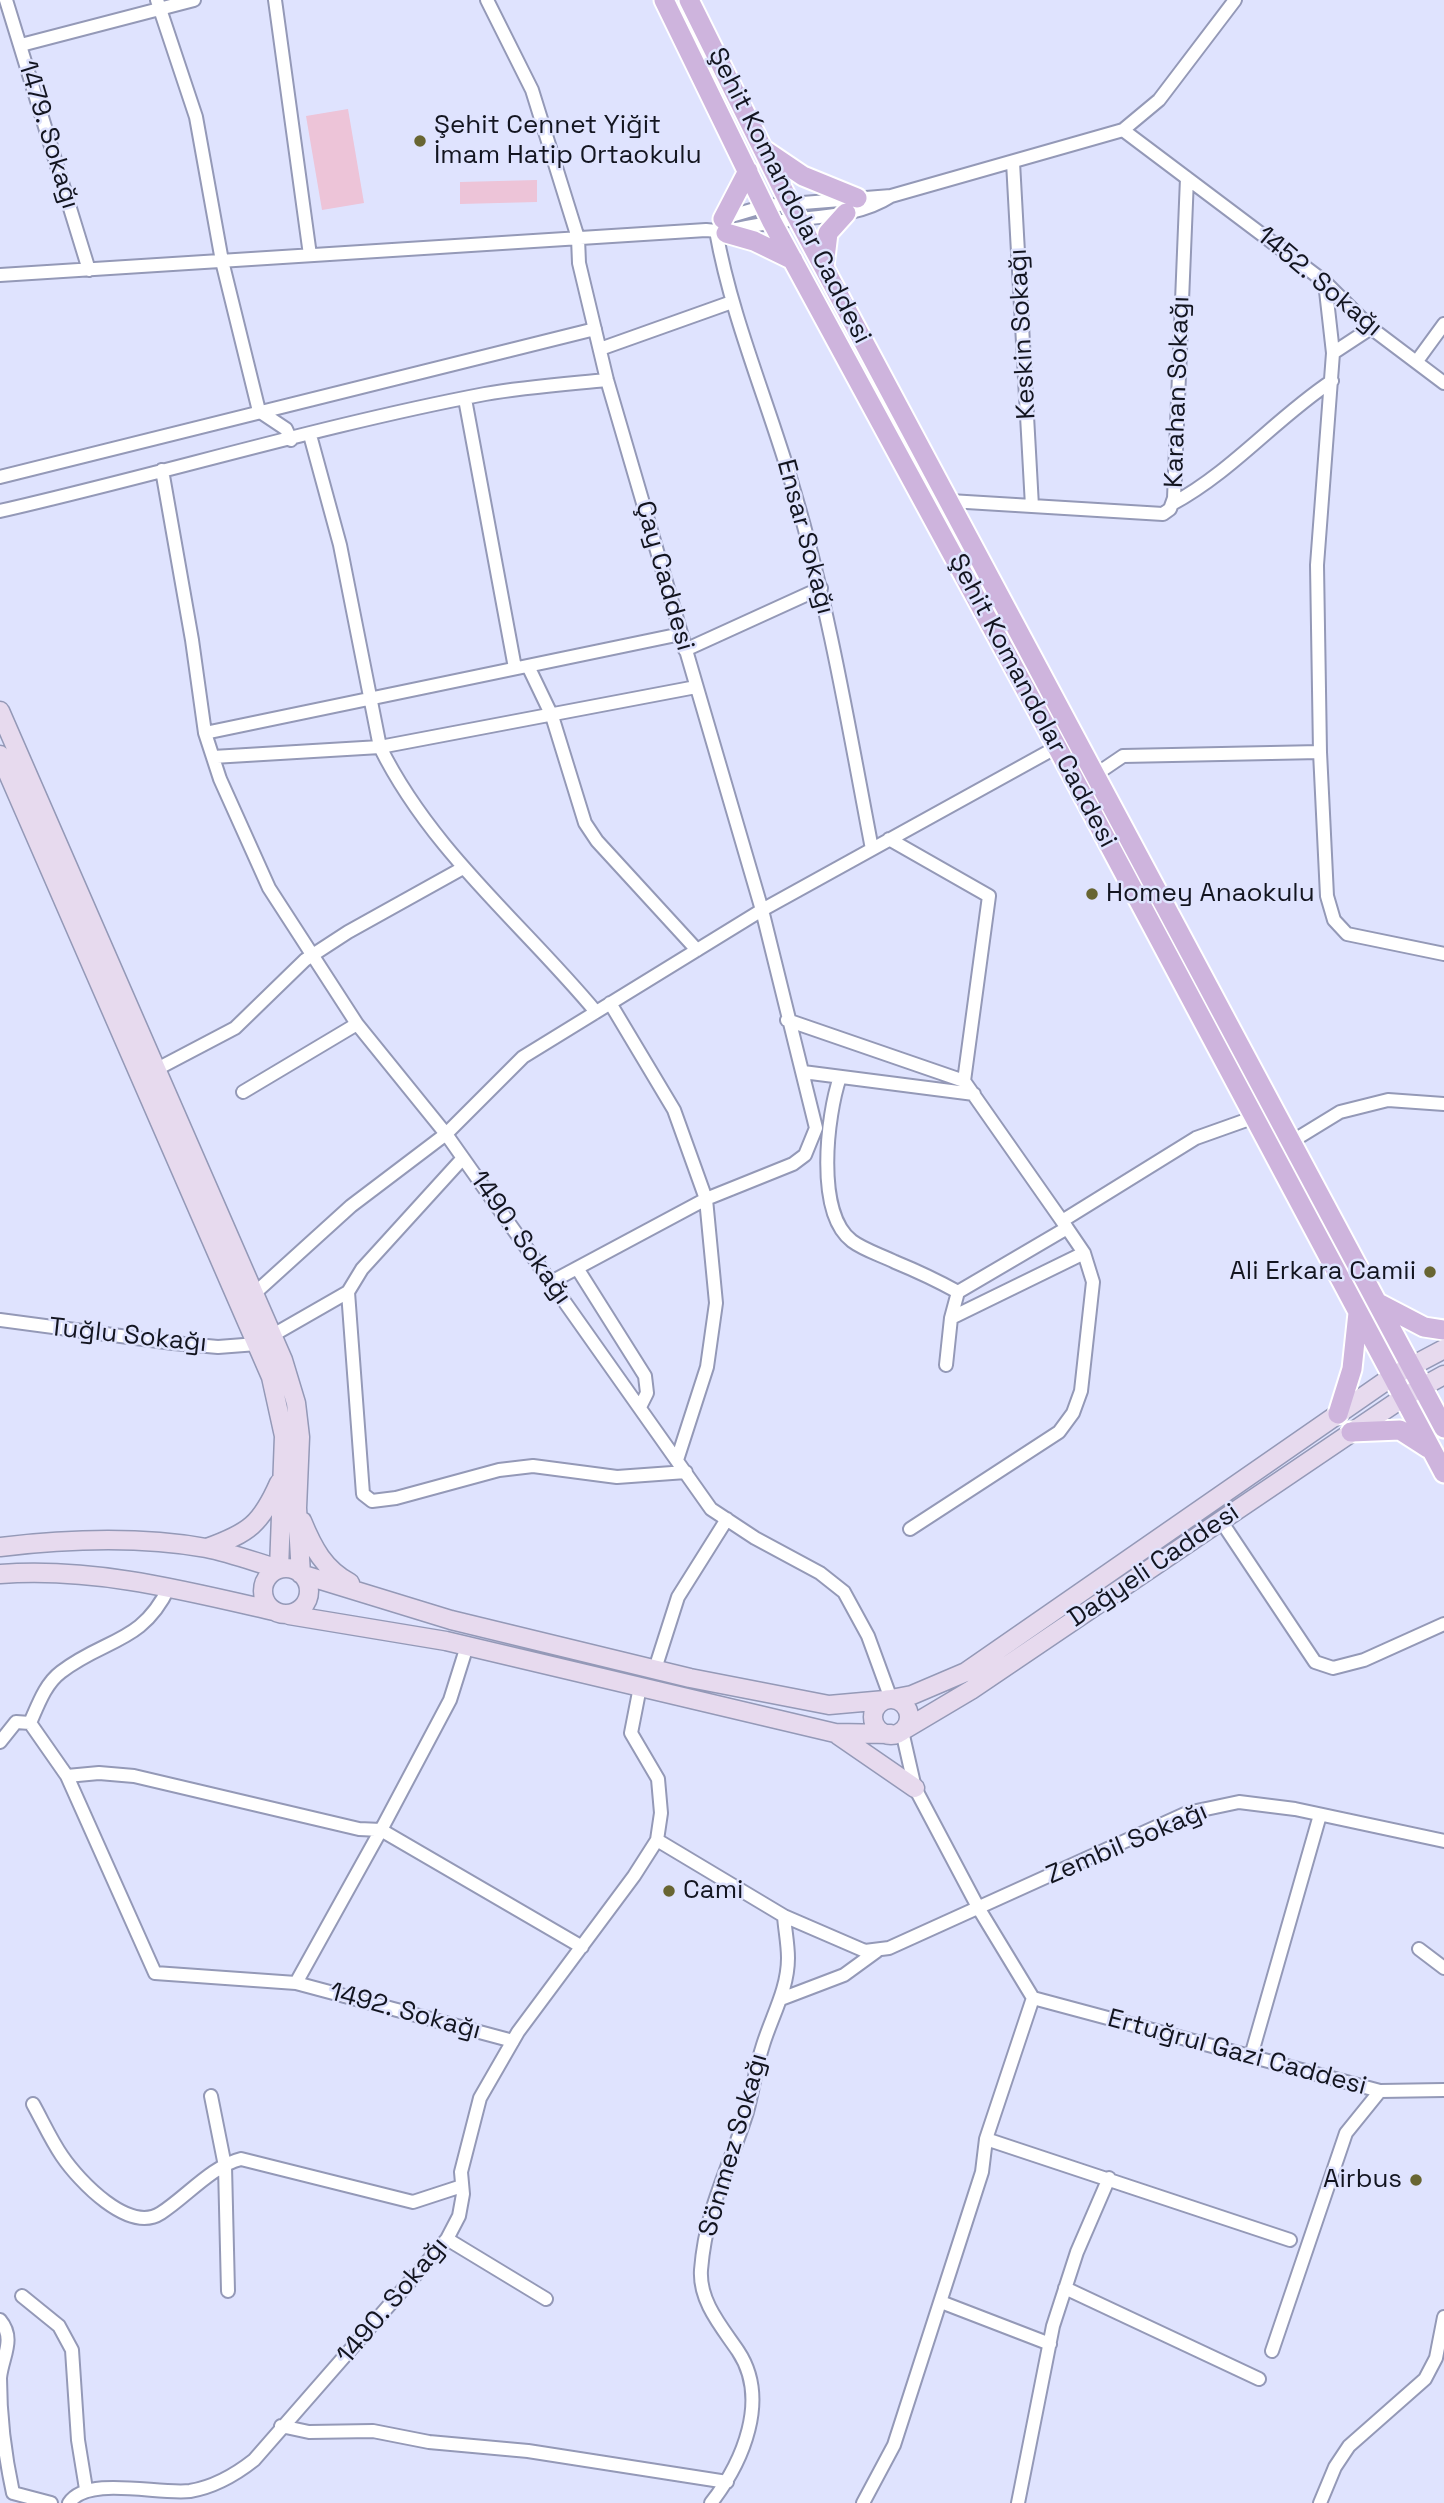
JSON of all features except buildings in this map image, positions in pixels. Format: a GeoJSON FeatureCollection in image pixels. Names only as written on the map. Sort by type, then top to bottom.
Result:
{"type":"FeatureCollection","features":[{"type":"Feature","properties":{"kind":"main road","name":"Şehit Komandolar Caddesi"},"geometry":{"type":"LineString","coordinates":[[664,0],[793,261],[1057,747],[1444,1473]]}},
{"type":"Feature","properties":{"kind":"main road","name":"Şehit Komandolar Caddesi"},"geometry":{"type":"LineString","coordinates":[[689,0],[795,213],[1444,1429]]}},
{"type":"Feature","properties":{"kind":"main road"},"geometry":{"type":"LineString","coordinates":[[760,146],[852,206],[828,233],[824,267]]}},
{"type":"Feature","properties":{"kind":"main road"},"geometry":{"type":"LineString","coordinates":[[748,171],[718,228],[754,241],[793,261]]}},
{"type":"Feature","properties":{"kind":"main road"},"geometry":{"type":"LineString","coordinates":[[1376,1302],[1424,1327],[1444,1330]]}},
{"type":"Feature","properties":{"kind":"main road"},"geometry":{"type":"LineString","coordinates":[[1338,1414],[1352,1369],[1359,1311]]}},
{"type":"Feature","properties":{"kind":"main road"},"geometry":{"type":"LineString","coordinates":[[1351,1433],[1400,1430],[1432,1451]]}},
{"type":"Feature","properties":{"kind":"street","name":"1479. Sokağı"},"geometry":{"type":"LineString","coordinates":[[6,0],[89,270]]}},
{"type":"Feature","properties":{"kind":"street"},"geometry":{"type":"LineString","coordinates":[[20,45],[159,4],[194,0]]}},
{"type":"Feature","properties":{"kind":"street"},"geometry":{"type":"LineString","coordinates":[[275,0],[310,254]]}},
{"type":"Feature","properties":{"kind":"street","name":"Çay Caddesi"},"geometry":{"type":"LineString","coordinates":[[487,0],[532,90],[578,238],[579,263],[607,380],[762,910],[787,1020],[816,1128],[805,1154],[793,1164],[706,1199],[551,1282]]}},
{"type":"Feature","properties":{"kind":"street"},"geometry":{"type":"LineString","coordinates":[[0,275],[718,228],[769,214],[852,206],[1123,131],[1159,100],[1234,0]]}},
{"type":"Feature","properties":{"kind":"street"},"geometry":{"type":"LineString","coordinates":[[159,4],[196,117],[222,261],[258,411],[286,429],[291,440]]}},
{"type":"Feature","properties":{"kind":"street","name":"1452. Sokağı"},"geometry":{"type":"LineString","coordinates":[[1123,131],[1325,282],[1371,328],[1417,360],[1444,383]]}},
{"type":"Feature","properties":{"kind":"street","name":"Keskin Sokağı"},"geometry":{"type":"LineString","coordinates":[[1013,162],[1032,506]]}},
{"type":"Feature","properties":{"kind":"street","name":"Karahan Sokağı"},"geometry":{"type":"LineString","coordinates":[[950,501],[1163,514],[1172,504],[1187,178]]}},
{"type":"Feature","properties":{"kind":"street","name":"Ensar Sokağı"},"geometry":{"type":"LineString","coordinates":[[718,228],[732,302],[794,489],[821,588],[872,849]]}},
{"type":"Feature","properties":{"kind":"street"},"geometry":{"type":"LineString","coordinates":[[1325,282],[1333,353],[1317,565],[1326,896],[1335,920],[1347,934],[1444,954]]}},
{"type":"Feature","properties":{"kind":"street"},"geometry":{"type":"LineString","coordinates":[[600,349],[732,302]]}},
{"type":"Feature","properties":{"kind":"street"},"geometry":{"type":"LineString","coordinates":[[1417,360],[1444,324]]}},
{"type":"Feature","properties":{"kind":"street"},"geometry":{"type":"LineString","coordinates":[[1333,353],[1371,328]]}},
{"type":"Feature","properties":{"kind":"street"},"geometry":{"type":"LineString","coordinates":[[0,477],[595,329]]}},
{"type":"Feature","properties":{"kind":"street"},"geometry":{"type":"LineString","coordinates":[[0,511],[465,399],[607,380]]}},
{"type":"Feature","properties":{"kind":"street"},"geometry":{"type":"LineString","coordinates":[[1172,504],[1217,476],[1294,408],[1332,380]]}},
{"type":"Feature","properties":{"kind":"street"},"geometry":{"type":"LineString","coordinates":[[465,399],[522,667],[552,716],[585,823],[597,841],[697,950]]}},
{"type":"Feature","properties":{"kind":"street"},"geometry":{"type":"LineString","coordinates":[[310,435],[340,545],[380,747],[389,766],[463,868],[596,1012]]}},
{"type":"Feature","properties":{"kind":"street","name":"1490. Sokağı"},"geometry":{"type":"LineString","coordinates":[[162,470],[192,640],[205,733],[269,888],[357,1024],[464,1158],[711,1509],[820,1573],[844,1592],[868,1636],[888,1700]]}},
{"type":"Feature","properties":{"kind":"street"},"geometry":{"type":"LineString","coordinates":[[685,650],[821,588]]}},
{"type":"Feature","properties":{"kind":"street"},"geometry":{"type":"LineString","coordinates":[[205,733],[681,634]]}},
{"type":"Feature","properties":{"kind":"street"},"geometry":{"type":"LineString","coordinates":[[213,757],[380,747],[696,687]]}},
{"type":"Feature","properties":{"kind":"street"},"geometry":{"type":"LineString","coordinates":[[0,711],[255,1293],[265,1340],[280,1409],[284,1436],[279,1569],[263,1585],[264,1600],[281,1613],[296,1612],[307,1602],[309,1587],[301,1574],[297,1508],[300,1437],[296,1403],[265,1340],[0,755]]}},
{"type":"Feature","properties":{"kind":"street"},"geometry":{"type":"LineString","coordinates":[[255,1293],[351,1206],[446,1134],[523,1057],[762,910],[1057,747]]}},
{"type":"Feature","properties":{"kind":"street"},"geometry":{"type":"LineString","coordinates":[[1095,775],[1123,756],[1320,752]]}},
{"type":"Feature","properties":{"kind":"street"},"geometry":{"type":"LineString","coordinates":[[890,839],[989,896],[964,1081]]}},
{"type":"Feature","properties":{"kind":"street"},"geometry":{"type":"LineString","coordinates":[[157,1069],[235,1028],[301,963],[348,932],[463,868]]}},
{"type":"Feature","properties":{"kind":"street"},"geometry":{"type":"LineString","coordinates":[[610,1003],[674,1110],[706,1199],[716,1303],[707,1367],[677,1460]]}},
{"type":"Feature","properties":{"kind":"street"},"geometry":{"type":"LineString","coordinates":[[787,1020],[964,1081],[1084,1253],[1093,1282],[1081,1391],[1073,1413],[1059,1432],[910,1529]]}},
{"type":"Feature","properties":{"kind":"street"},"geometry":{"type":"LineString","coordinates":[[243,1092],[357,1024]]}},
{"type":"Feature","properties":{"kind":"street"},"geometry":{"type":"LineString","coordinates":[[803,1072],[974,1094]]}},
{"type":"Feature","properties":{"kind":"street"},"geometry":{"type":"LineString","coordinates":[[840,1077],[831,1104],[828,1132],[831,1200],[841,1229],[852,1241],[958,1292]]}},
{"type":"Feature","properties":{"kind":"street"},"geometry":{"type":"LineString","coordinates":[[1290,1142],[1340,1112],[1388,1100],[1444,1104]]}},
{"type":"Feature","properties":{"kind":"street"},"geometry":{"type":"LineString","coordinates":[[946,1365],[951,1318],[958,1292],[1196,1138],[1255,1117]]}},
{"type":"Feature","properties":{"kind":"street"},"geometry":{"type":"LineString","coordinates":[[265,1340],[348,1292],[362,1269],[464,1158]]}},
{"type":"Feature","properties":{"kind":"street"},"geometry":{"type":"LineString","coordinates":[[951,1318],[1084,1253]]}},
{"type":"Feature","properties":{"kind":"street"},"geometry":{"type":"LineString","coordinates":[[577,1268],[645,1376],[647,1393],[640,1408]]}},
{"type":"Feature","properties":{"kind":"street"},"geometry":{"type":"LineString","coordinates":[[348,1292],[363,1494],[372,1501],[396,1498],[499,1470],[533,1466],[617,1477],[686,1472]]}},
{"type":"Feature","properties":{"kind":"street","name":"Tuğlu Sokağı"},"geometry":{"type":"LineString","coordinates":[[0,1320],[218,1347],[265,1340]]}},
{"type":"Feature","properties":{"kind":"street","name":"Dağyeli Caddesi"},"geometry":{"type":"LineString","coordinates":[[377,1598],[451,1620],[807,1703],[841,1705],[912,1695],[966,1672],[1393,1376],[1444,1349]]}},
{"type":"Feature","properties":{"kind":"street","name":"Dağyeli Caddesi"},"geometry":{"type":"LineString","coordinates":[[897,1733],[971,1690],[1404,1397],[1444,1375]]}},
{"type":"Feature","properties":{"kind":"street"},"geometry":{"type":"LineString","coordinates":[[207,1548],[242,1535],[257,1523],[268,1508],[283,1473]]}},
{"type":"Feature","properties":{"kind":"street"},"geometry":{"type":"LineString","coordinates":[[297,1508],[320,1560],[337,1576],[377,1598]]}},
{"type":"Feature","properties":{"kind":"street"},"geometry":{"type":"LineString","coordinates":[[655,1669],[678,1597],[727,1519]]}},
{"type":"Feature","properties":{"kind":"street"},"geometry":{"type":"LineString","coordinates":[[1221,1521],[1315,1662],[1334,1668],[1364,1660],[1444,1624]]}},
{"type":"Feature","properties":{"kind":"street"},"geometry":{"type":"LineString","coordinates":[[0,1547],[123,1541],[207,1548],[279,1569],[294,1570],[377,1598]]}},
{"type":"Feature","properties":{"kind":"street"},"geometry":{"type":"LineString","coordinates":[[0,1574],[60,1571],[169,1587],[281,1613],[467,1646],[835,1733],[897,1733],[908,1722],[908,1711],[902,1702],[888,1700],[876,1708],[874,1720],[880,1730],[897,1733]]}},
{"type":"Feature","properties":{"kind":"street"},"geometry":{"type":"LineString","coordinates":[[30,1723],[43,1693],[60,1672],[141,1627],[159,1608],[169,1587]]}},
{"type":"Feature","properties":{"kind":"street"},"geometry":{"type":"LineString","coordinates":[[296,1983],[450,1700],[467,1646]]}},
{"type":"Feature","properties":{"kind":"street","name":"1490. Sokağı"},"geometry":{"type":"LineString","coordinates":[[86,2489],[191,2491],[213,2485],[254,2460],[447,2239],[459,2216],[461,2172],[480,2098],[513,2041],[656,1840],[661,1814],[658,1779],[631,1733],[640,1687]]}},
{"type":"Feature","properties":{"kind":"street"},"geometry":{"type":"LineString","coordinates":[[0,1742],[16,1722],[30,1723]]}},
{"type":"Feature","properties":{"kind":"street"},"geometry":{"type":"LineString","coordinates":[[30,1723],[67,1776],[99,1773],[134,1776],[359,1829],[381,1830],[582,1947]]}},
{"type":"Feature","properties":{"kind":"street"},"geometry":{"type":"LineString","coordinates":[[835,1733],[915,1788]]}},
{"type":"Feature","properties":{"kind":"street"},"geometry":{"type":"LineString","coordinates":[[863,2503],[894,2445],[982,2172],[986,2139],[1033,1998],[979,1909],[915,1788],[897,1733]]}},
{"type":"Feature","properties":{"kind":"street","name":"1492. Sokağı"},"geometry":{"type":"LineString","coordinates":[[67,1776],[155,1973],[296,1983],[513,2041]]}},
{"type":"Feature","properties":{"kind":"street","name":"Zembil Sokağı"},"geometry":{"type":"LineString","coordinates":[[781,1998],[844,1975],[877,1951],[979,1909],[1187,1813],[1240,1802],[1320,1815],[1444,1841]]}},
{"type":"Feature","properties":{"kind":"street"},"geometry":{"type":"LineString","coordinates":[[1251,2056],[1320,1815]]}},
{"type":"Feature","properties":{"kind":"street"},"geometry":{"type":"LineString","coordinates":[[656,1840],[784,1916],[853,1948],[877,1951]]}},
{"type":"Feature","properties":{"kind":"street","name":"Sönmez Sokağı"},"geometry":{"type":"LineString","coordinates":[[711,2503],[727,2483],[750,2426],[752,2398],[748,2374],[739,2353],[708,2305],[701,2273],[707,2226],[719,2181],[747,2112],[762,2046],[781,1998],[788,1959],[784,1916]]}},
{"type":"Feature","properties":{"kind":"street"},"geometry":{"type":"LineString","coordinates":[[1419,1949],[1444,1968]]}},
{"type":"Feature","properties":{"kind":"street","name":"Ertuğrul Gazi Caddesi"},"geometry":{"type":"LineString","coordinates":[[1033,1998],[1380,2091],[1444,2090]]}},
{"type":"Feature","properties":{"kind":"street"},"geometry":{"type":"LineString","coordinates":[[1272,2351],[1346,2133],[1380,2091]]}},
{"type":"Feature","properties":{"kind":"street"},"geometry":{"type":"LineString","coordinates":[[211,2096],[225,2166],[228,2291]]}},
{"type":"Feature","properties":{"kind":"street"},"geometry":{"type":"LineString","coordinates":[[33,2104],[70,2167],[127,2215],[145,2218],[158,2215],[225,2166],[241,2159],[413,2202],[462,2186]]}},
{"type":"Feature","properties":{"kind":"street"},"geometry":{"type":"LineString","coordinates":[[986,2139],[1290,2240]]}},
{"type":"Feature","properties":{"kind":"street"},"geometry":{"type":"LineString","coordinates":[[1018,2503],[1050,2344],[1065,2288],[1108,2178]]}},
{"type":"Feature","properties":{"kind":"street"},"geometry":{"type":"LineString","coordinates":[[447,2239],[546,2299]]}},
{"type":"Feature","properties":{"kind":"street"},"geometry":{"type":"LineString","coordinates":[[1065,2288],[1259,2379]]}},
{"type":"Feature","properties":{"kind":"street"},"geometry":{"type":"LineString","coordinates":[[22,2296],[59,2326],[72,2350],[79,2454],[86,2489],[69,2503]]}},
{"type":"Feature","properties":{"kind":"street"},"geometry":{"type":"LineString","coordinates":[[940,2302],[1050,2344]]}},
{"type":"Feature","properties":{"kind":"street"},"geometry":{"type":"LineString","coordinates":[[1320,2503],[1335,2467],[1349,2446],[1425,2379],[1441,2346],[1444,2317]]}},
{"type":"Feature","properties":{"kind":"street"},"geometry":{"type":"LineString","coordinates":[[0,2320],[8,2339],[0,2376],[3,2447],[9,2498],[51,2503]]}},
{"type":"Feature","properties":{"kind":"street"},"geometry":{"type":"LineString","coordinates":[[281,2426],[309,2432],[365,2430],[429,2442],[528,2451],[727,2483]]}},
{"type":"Feature","properties":{"kind":"shaded area"},"geometry":{"type":"Polygon","coordinates":[[[348,109],[364,203],[322,210],[306,116],[348,109]]]}},
{"type":"Feature","properties":{"kind":"shaded area"},"geometry":{"type":"Polygon","coordinates":[[[537,180],[537,202],[460,204],[460,182],[537,180]]]}},
{"type":"Feature","properties":{"kind":"place","name":"Şehit Cennet Yiğit İmam Hatip Ortaokulu"},"geometry":{"type":"Point","coordinates":[420,141]}},
{"type":"Feature","properties":{"kind":"place","name":"Homey Anaokulu"},"geometry":{"type":"Point","coordinates":[1092,894]}},
{"type":"Feature","properties":{"kind":"place","name":"Ali Erkara Camii"},"geometry":{"type":"Point","coordinates":[1430,1272]}},
{"type":"Feature","properties":{"kind":"place","name":"Cami"},"geometry":{"type":"Point","coordinates":[669,1891]}},
{"type":"Feature","properties":{"kind":"place","name":"Airbus"},"geometry":{"type":"Point","coordinates":[1416,2180]}}]}
